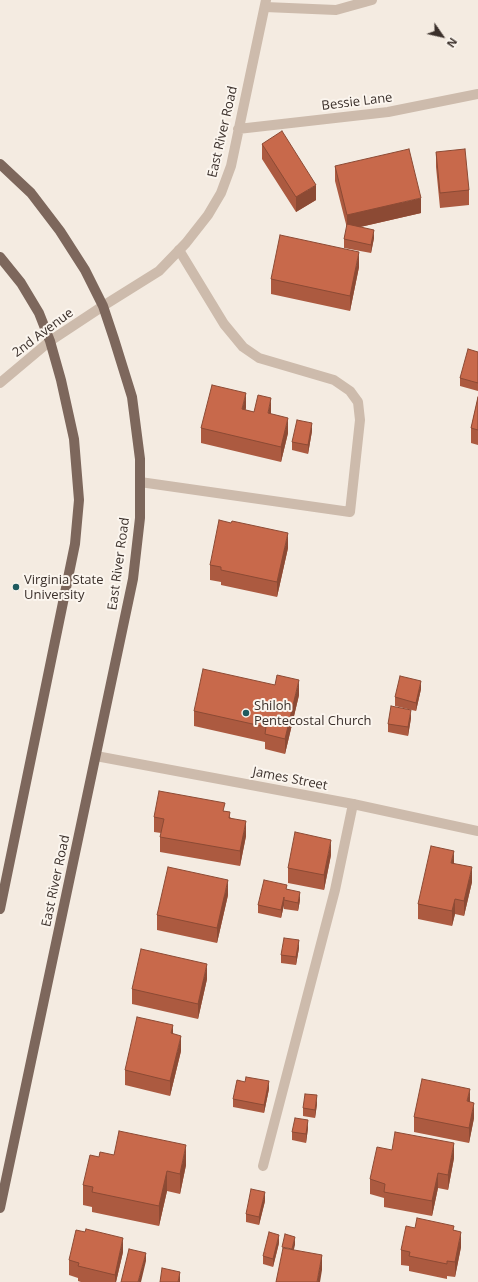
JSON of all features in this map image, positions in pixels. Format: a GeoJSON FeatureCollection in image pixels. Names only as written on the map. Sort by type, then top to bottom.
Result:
{"type":"FeatureCollection","features":[{"type":"Feature","properties":{"kind":"main road"},"geometry":{"type":"LineString","coordinates":[[0,164],[31,193],[60,231],[85,270],[103,306]]}},
{"type":"Feature","properties":{"kind":"main road"},"geometry":{"type":"LineString","coordinates":[[0,257],[21,283],[39,313],[50,341],[61,380],[74,440],[79,500],[75,544],[0,909]]}},
{"type":"Feature","properties":{"kind":"main road","name":"East River Road"},"geometry":{"type":"LineString","coordinates":[[0,1208],[132,579],[140,518],[140,459],[132,398],[103,306]]}},
{"type":"Feature","properties":{"kind":"street"},"geometry":{"type":"LineString","coordinates":[[265,3],[336,10],[372,0]]}},
{"type":"Feature","properties":{"kind":"street","name":"East River Road"},"geometry":{"type":"LineString","coordinates":[[103,306],[159,271],[179,250],[208,215],[221,193],[231,166],[265,3]]}},
{"type":"Feature","properties":{"kind":"street","name":"Bessie Lane"},"geometry":{"type":"LineString","coordinates":[[238,129],[388,112],[478,94]]}},
{"type":"Feature","properties":{"kind":"street"},"geometry":{"type":"LineString","coordinates":[[140,482],[350,512],[360,420],[358,402],[350,391],[334,380],[259,358],[243,347],[224,324],[179,250]]}},
{"type":"Feature","properties":{"kind":"street","name":"2nd Avenue"},"geometry":{"type":"LineString","coordinates":[[0,383],[50,341],[103,306]]}},
{"type":"Feature","properties":{"kind":"street","name":"James Street"},"geometry":{"type":"LineString","coordinates":[[96,756],[353,804],[478,830]]}},
{"type":"Feature","properties":{"kind":"street"},"geometry":{"type":"LineString","coordinates":[[263,1166],[335,890],[353,804]]}},
{"type":"Feature","properties":{"kind":"building"},"geometry":{"type":"Polygon","coordinates":[[[282,131],[316,185],[296,197],[262,144],[282,131]]]}},
{"type":"Feature","properties":{"kind":"building"},"geometry":{"type":"Polygon","coordinates":[[[409,149],[421,198],[347,215],[335,166],[409,149]]]}},
{"type":"Feature","properties":{"kind":"building"},"geometry":{"type":"Polygon","coordinates":[[[465,149],[469,190],[440,193],[436,152],[465,149]]]}},
{"type":"Feature","properties":{"kind":"building"},"geometry":{"type":"Polygon","coordinates":[[[347,224],[374,230],[371,245],[344,239],[347,224]]]}},
{"type":"Feature","properties":{"kind":"building"},"geometry":{"type":"Polygon","coordinates":[[[280,235],[359,252],[350,296],[271,279],[280,235]]]}},
{"type":"Feature","properties":{"kind":"building"},"geometry":{"type":"Polygon","coordinates":[[[468,349],[478,352],[478,383],[460,378],[468,349]]]}},
{"type":"Feature","properties":{"kind":"building"},"geometry":{"type":"Polygon","coordinates":[[[212,385],[246,393],[242,409],[254,412],[258,395],[271,398],[268,413],[288,418],[281,447],[201,428],[212,385]]]}},
{"type":"Feature","properties":{"kind":"building"},"geometry":{"type":"Polygon","coordinates":[[[478,397],[478,430],[471,428],[478,397]]]}},
{"type":"Feature","properties":{"kind":"building"},"geometry":{"type":"Polygon","coordinates":[[[297,420],[312,423],[308,445],[292,442],[297,420]]]}},
{"type":"Feature","properties":{"kind":"building"},"geometry":{"type":"Polygon","coordinates":[[[219,520],[231,523],[232,521],[288,533],[277,582],[221,570],[221,567],[210,565],[219,520]]]}},
{"type":"Feature","properties":{"kind":"building","name":"Shiloh Pentecostal Church"},"geometry":{"type":"Polygon","coordinates":[[[203,669],[275,685],[277,675],[299,680],[285,739],[265,734],[266,727],[194,711],[203,669]]]}},
{"type":"Feature","properties":{"kind":"building"},"geometry":{"type":"Polygon","coordinates":[[[400,676],[421,681],[416,703],[395,697],[400,676]]]}},
{"type":"Feature","properties":{"kind":"building"},"geometry":{"type":"Polygon","coordinates":[[[391,706],[411,710],[408,727],[388,724],[391,706]]]}},
{"type":"Feature","properties":{"kind":"building"},"geometry":{"type":"Polygon","coordinates":[[[159,791],[225,803],[223,811],[230,812],[229,818],[246,821],[240,851],[160,837],[164,819],[154,817],[159,791]]]}},
{"type":"Feature","properties":{"kind":"building"},"geometry":{"type":"Polygon","coordinates":[[[295,832],[331,840],[324,875],[288,868],[295,832]]]}},
{"type":"Feature","properties":{"kind":"building"},"geometry":{"type":"Polygon","coordinates":[[[431,846],[454,851],[451,863],[472,867],[464,901],[455,899],[452,911],[418,904],[431,846]]]}},
{"type":"Feature","properties":{"kind":"building"},"geometry":{"type":"Polygon","coordinates":[[[168,867],[228,880],[217,928],[157,915],[168,867]]]}},
{"type":"Feature","properties":{"kind":"building"},"geometry":{"type":"Polygon","coordinates":[[[264,880],[287,885],[286,889],[300,892],[298,903],[284,900],[284,897],[281,910],[258,905],[264,880]]]}},
{"type":"Feature","properties":{"kind":"building"},"geometry":{"type":"Polygon","coordinates":[[[284,938],[299,940],[296,957],[281,955],[284,938]]]}},
{"type":"Feature","properties":{"kind":"building"},"geometry":{"type":"Polygon","coordinates":[[[141,949],[207,964],[198,1004],[132,989],[141,949]]]}},
{"type":"Feature","properties":{"kind":"building"},"geometry":{"type":"Polygon","coordinates":[[[137,1017],[173,1025],[171,1033],[181,1036],[170,1081],[125,1070],[137,1017]]]}},
{"type":"Feature","properties":{"kind":"building"},"geometry":{"type":"Polygon","coordinates":[[[246,1077],[269,1081],[264,1105],[233,1099],[237,1080],[245,1082],[246,1077]]]}},
{"type":"Feature","properties":{"kind":"building"},"geometry":{"type":"Polygon","coordinates":[[[422,1079],[470,1089],[467,1101],[474,1103],[469,1128],[414,1117],[422,1079]]]}},
{"type":"Feature","properties":{"kind":"building"},"geometry":{"type":"Polygon","coordinates":[[[305,1094],[317,1095],[315,1110],[303,1108],[305,1094]]]}},
{"type":"Feature","properties":{"kind":"building"},"geometry":{"type":"Polygon","coordinates":[[[295,1118],[308,1120],[306,1134],[292,1132],[295,1118]]]}},
{"type":"Feature","properties":{"kind":"building"},"geometry":{"type":"Polygon","coordinates":[[[119,1131],[186,1145],[180,1174],[167,1171],[159,1206],[92,1192],[93,1187],[83,1185],[90,1155],[99,1157],[100,1152],[114,1155],[119,1131]]]}},
{"type":"Feature","properties":{"kind":"building"},"geometry":{"type":"Polygon","coordinates":[[[395,1132],[454,1143],[448,1175],[438,1173],[432,1201],[384,1192],[385,1184],[370,1179],[377,1147],[392,1150],[395,1132]]]}},
{"type":"Feature","properties":{"kind":"building"},"geometry":{"type":"Polygon","coordinates":[[[251,1189],[265,1192],[259,1217],[246,1214],[251,1189]]]}},
{"type":"Feature","properties":{"kind":"building"},"geometry":{"type":"Polygon","coordinates":[[[417,1218],[454,1226],[453,1230],[461,1232],[455,1262],[447,1261],[447,1264],[409,1256],[410,1252],[401,1250],[406,1226],[415,1228],[417,1218]]]}},
{"type":"Feature","properties":{"kind":"building"},"geometry":{"type":"Polygon","coordinates":[[[86,1229],[123,1238],[115,1275],[78,1266],[79,1263],[69,1260],[76,1230],[85,1232],[86,1229]]]}},
{"type":"Feature","properties":{"kind":"building"},"geometry":{"type":"Polygon","coordinates":[[[269,1232],[279,1235],[273,1259],[263,1256],[269,1232]]]}},
{"type":"Feature","properties":{"kind":"building"},"geometry":{"type":"Polygon","coordinates":[[[285,1234],[295,1237],[292,1249],[282,1247],[285,1234]]]}},
{"type":"Feature","properties":{"kind":"building"},"geometry":{"type":"Polygon","coordinates":[[[283,1248],[322,1255],[317,1282],[276,1282],[283,1248]]]}},
{"type":"Feature","properties":{"kind":"building"},"geometry":{"type":"Polygon","coordinates":[[[129,1249],[146,1253],[138,1282],[121,1282],[129,1249]]]}},
{"type":"Feature","properties":{"kind":"building"},"geometry":{"type":"Polygon","coordinates":[[[162,1268],[180,1272],[178,1282],[160,1282],[162,1268]]]}},
{"type":"Feature","properties":{"kind":"place","name":"Virginia State University"},"geometry":{"type":"Point","coordinates":[16,587]}},
{"type":"Feature","properties":{"kind":"place","name":"Shiloh Pentecostal Church"},"geometry":{"type":"Point","coordinates":[246,713]}}]}
